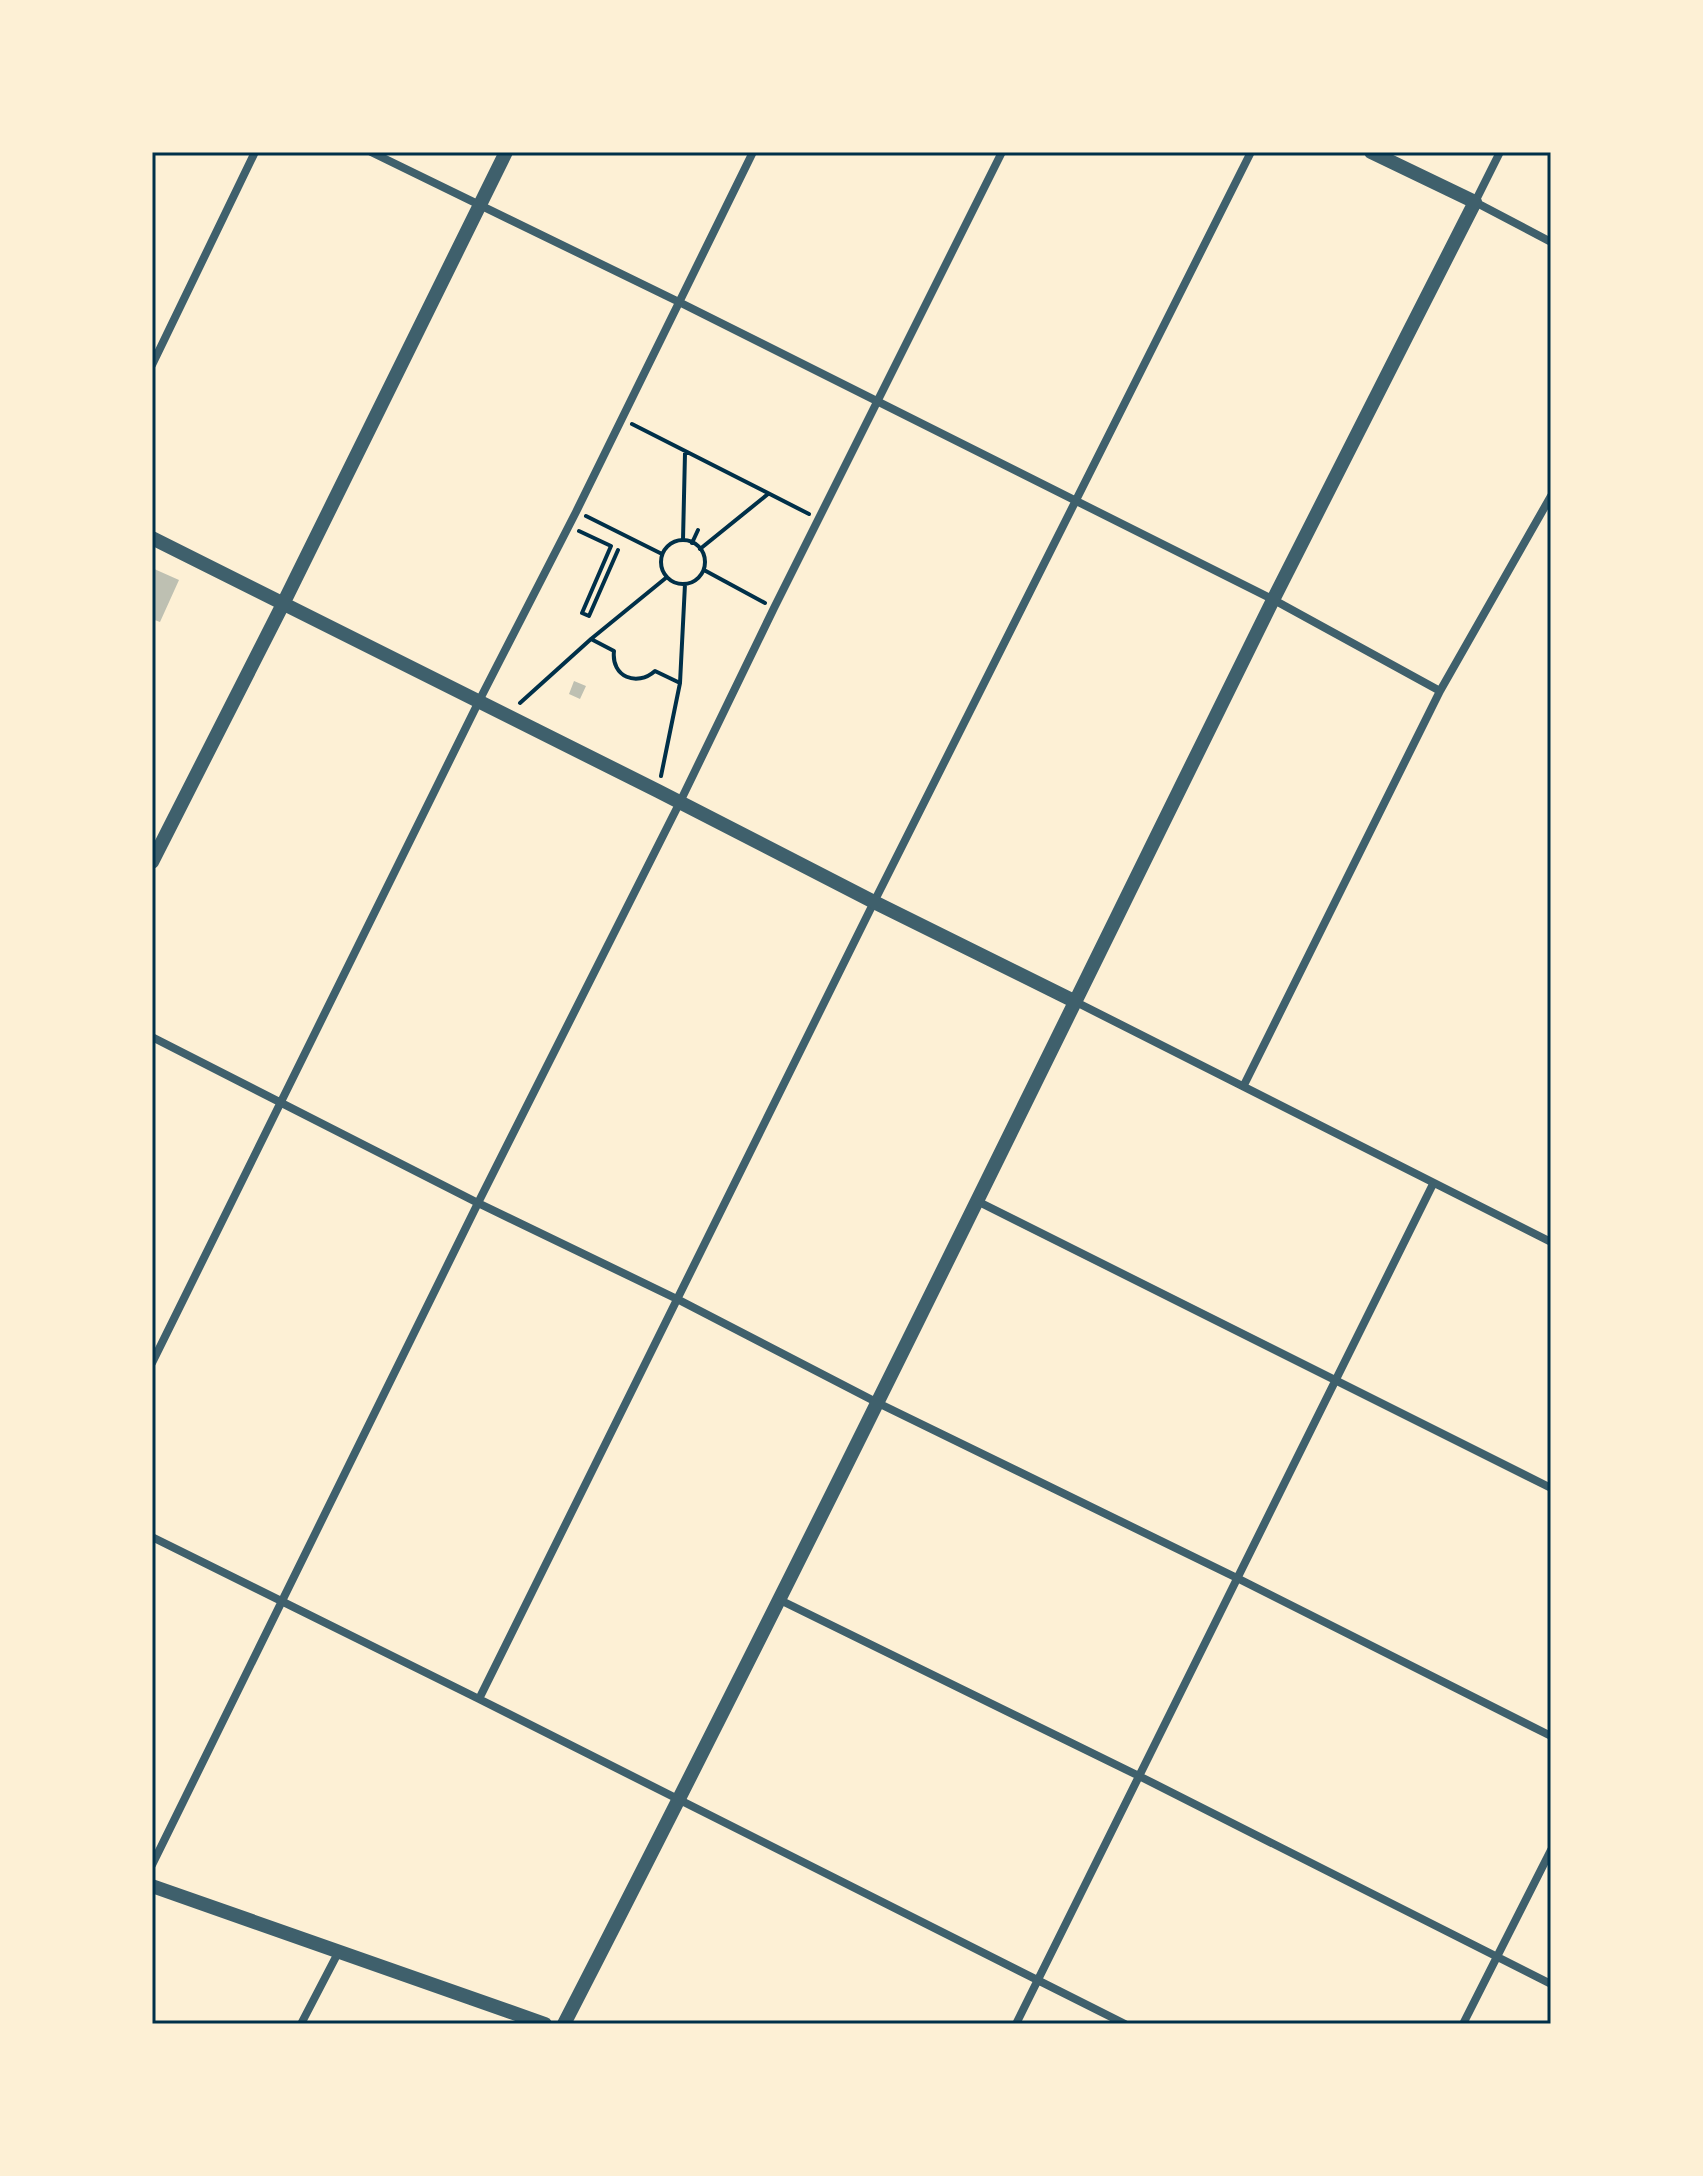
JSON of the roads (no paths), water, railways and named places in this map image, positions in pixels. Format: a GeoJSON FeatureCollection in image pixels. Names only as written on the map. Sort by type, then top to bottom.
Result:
{"type":"FeatureCollection","features":[{"type":"Feature","properties":{"kind":"street"},"geometry":{"type":"LineString","coordinates":[[152,365],[255,152]]}},
{"type":"Feature","properties":{"kind":"street"},"geometry":{"type":"LineString","coordinates":[[371,152],[679,302],[1274,600],[1440,691]]}},
{"type":"Feature","properties":{"kind":"street"},"geometry":{"type":"LineString","coordinates":[[152,862],[506,152]]}},
{"type":"Feature","properties":{"kind":"street"},"geometry":{"type":"LineString","coordinates":[[152,1363],[753,152]]}},
{"type":"Feature","properties":{"kind":"street"},"geometry":{"type":"LineString","coordinates":[[152,1865],[1002,152]]}},
{"type":"Feature","properties":{"kind":"street"},"geometry":{"type":"LineString","coordinates":[[479,1699],[874,902],[1251,152]]}},
{"type":"Feature","properties":{"kind":"street"},"geometry":{"type":"LineString","coordinates":[[1371,152],[1551,242]]}},
{"type":"Feature","properties":{"kind":"street"},"geometry":{"type":"LineString","coordinates":[[564,2024],[780,1600],[1274,600],[1500,152]]}},
{"type":"Feature","properties":{"kind":"street"},"geometry":{"type":"LineString","coordinates":[[1244,1085],[1440,691],[1551,496]]}},
{"type":"Feature","properties":{"kind":"street"},"geometry":{"type":"LineString","coordinates":[[152,538],[1551,1242]]}},
{"type":"Feature","properties":{"kind":"street"},"geometry":{"type":"LineString","coordinates":[[152,1037],[878,1403],[1551,1736]]}},
{"type":"Feature","properties":{"kind":"street"},"geometry":{"type":"LineString","coordinates":[[1016,2024],[1433,1184]]}},
{"type":"Feature","properties":{"kind":"street"},"geometry":{"type":"LineString","coordinates":[[977,1201],[1551,1488]]}},
{"type":"Feature","properties":{"kind":"street"},"geometry":{"type":"LineString","coordinates":[[152,1537],[1125,2024]]}},
{"type":"Feature","properties":{"kind":"street"},"geometry":{"type":"LineString","coordinates":[[780,1600],[1139,1776],[1551,1984]]}},
{"type":"Feature","properties":{"kind":"street"},"geometry":{"type":"LineString","coordinates":[[1463,2024],[1551,1850]]}},
{"type":"Feature","properties":{"kind":"street"},"geometry":{"type":"LineString","coordinates":[[152,1886],[545,2024]]}},
{"type":"Feature","properties":{"kind":"street"},"geometry":{"type":"LineString","coordinates":[[301,2024],[339,1951]]}}]}
